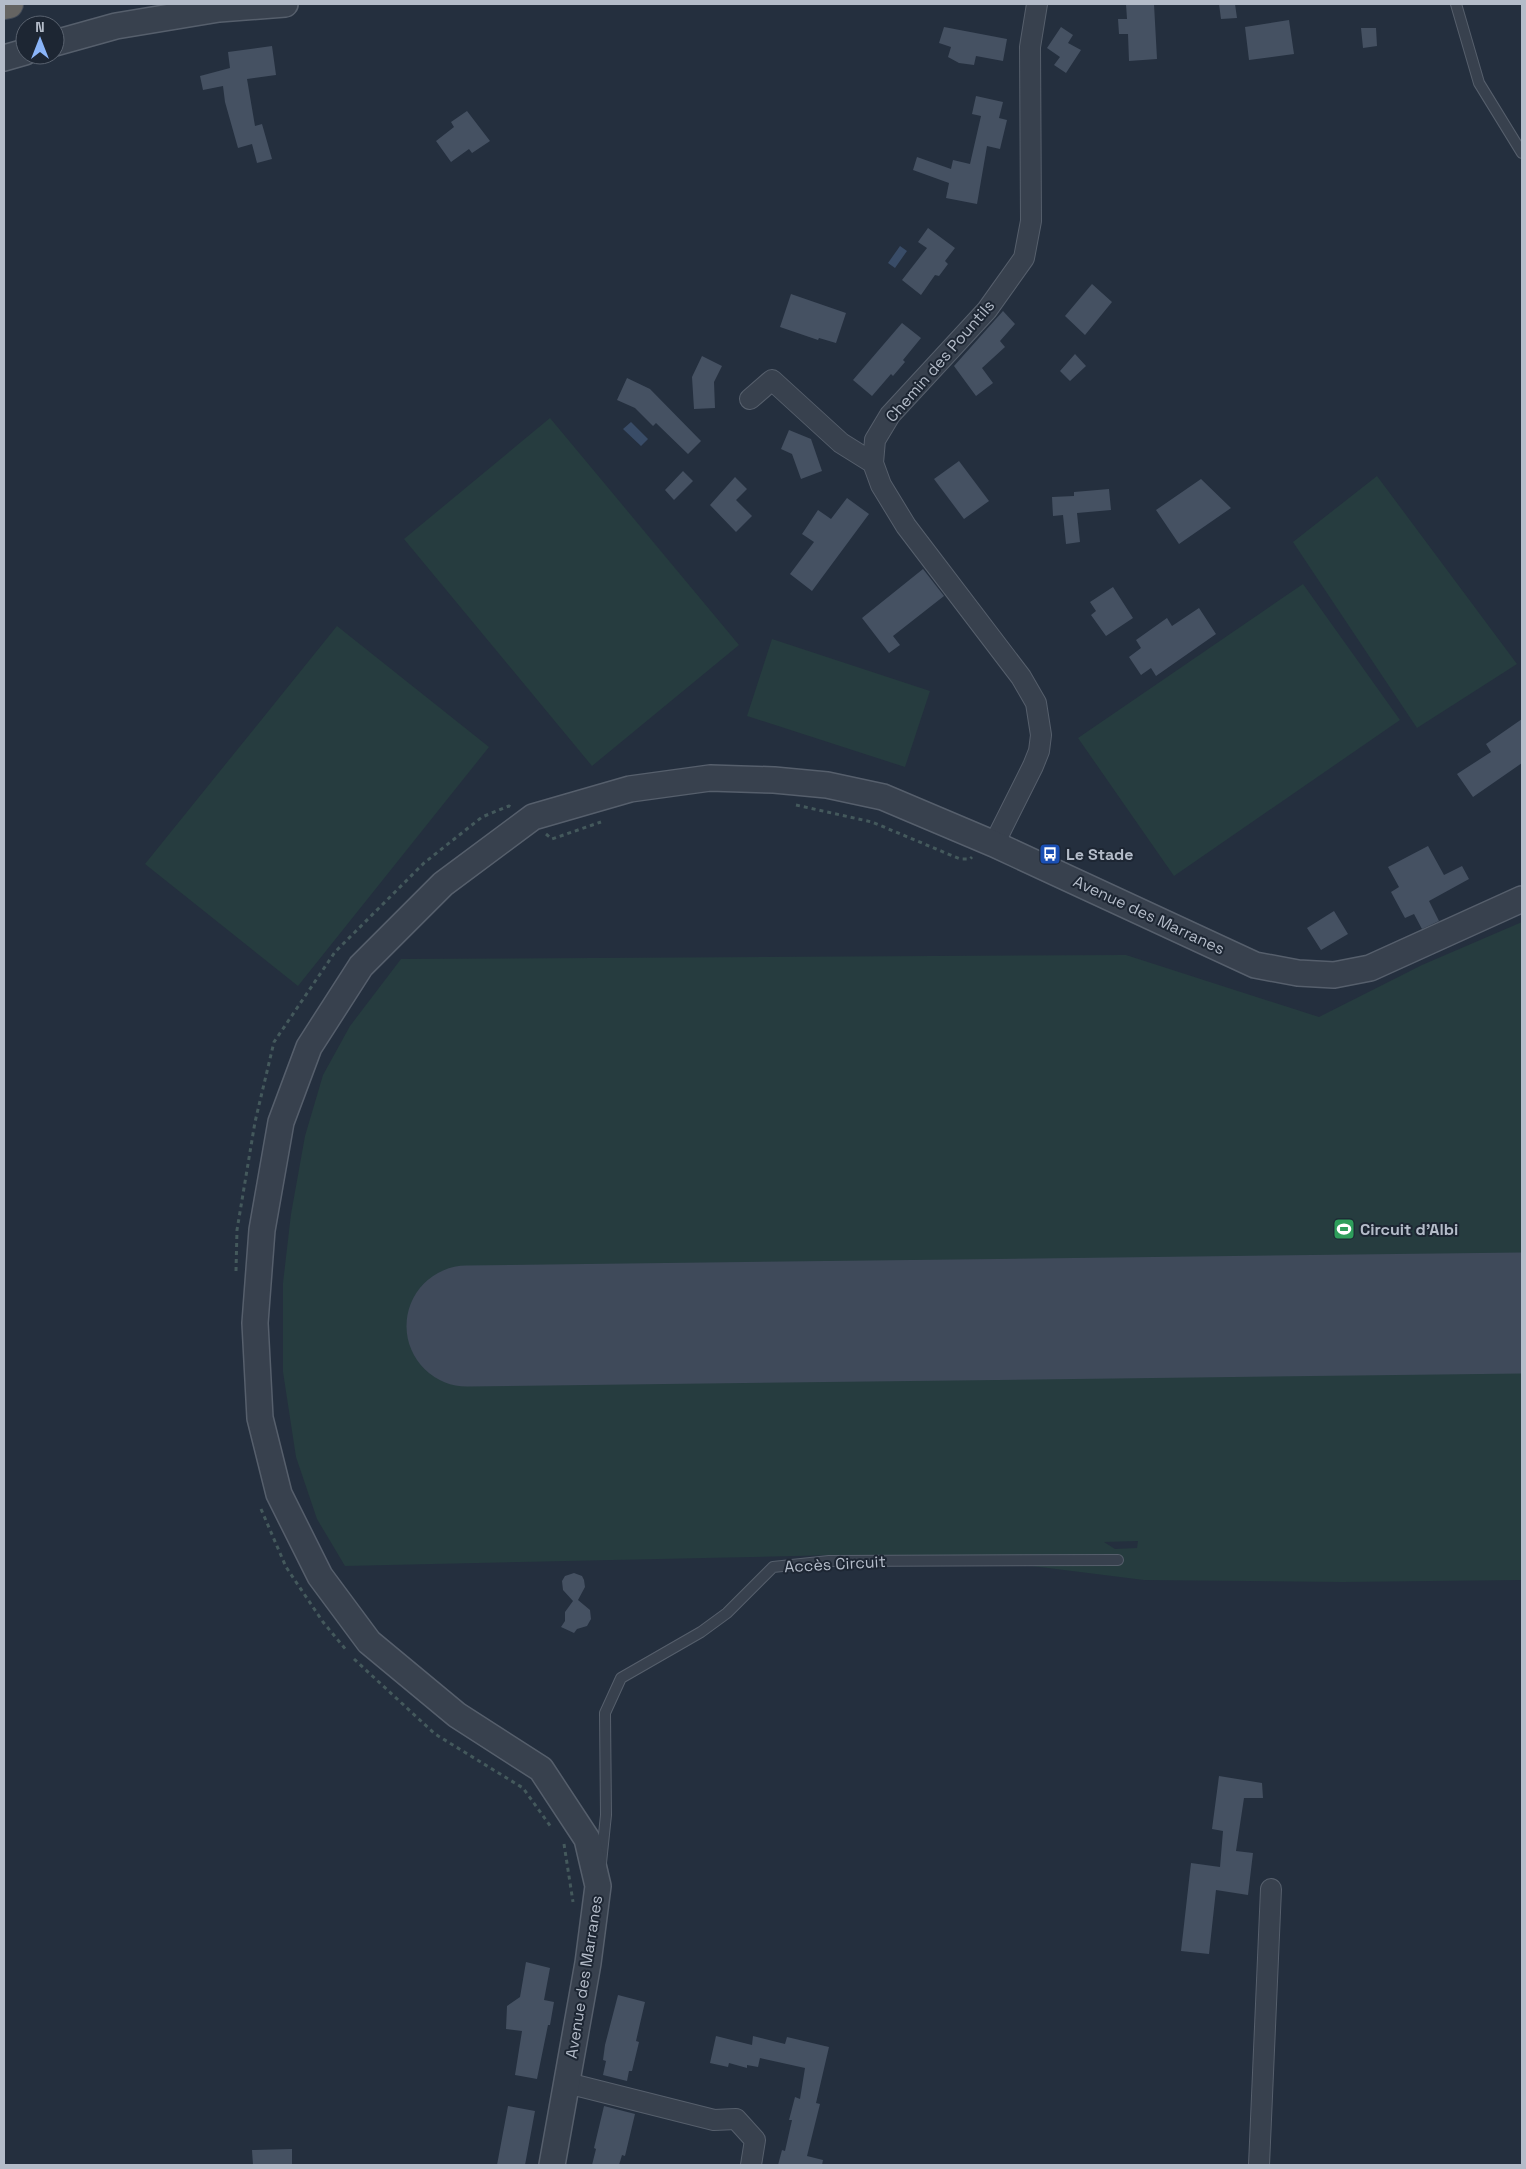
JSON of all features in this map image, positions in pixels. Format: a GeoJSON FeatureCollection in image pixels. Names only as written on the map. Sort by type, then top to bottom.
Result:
{"type":"FeatureCollection","features":[{"type":"Feature","properties":{"kind":"highway"},"geometry":{"type":"LineString","coordinates":[[4,5],[9,4]]}},
{"type":"Feature","properties":{"kind":"street"},"geometry":{"type":"LineString","coordinates":[[65,40],[126,25],[218,9],[285,4]]}},
{"type":"Feature","properties":{"kind":"street","name":"Chemin des Pountils"},"geometry":{"type":"LineString","coordinates":[[988,841],[1012,797],[1041,735],[1036,704],[1022,677],[906,526],[881,485],[874,463],[875,440],[890,415],[987,310],[1024,258],[1032,221],[1030,47],[1037,4]]}},
{"type":"Feature","properties":{"kind":"street"},"geometry":{"type":"LineString","coordinates":[[750,399],[772,380],[841,443],[874,463]]}},
{"type":"Feature","properties":{"kind":"street","name":"Avenue des Marranes"},"geometry":{"type":"LineString","coordinates":[[552,2165],[588,1963],[598,1886],[587,1839],[541,1769],[457,1715],[368,1642],[320,1576],[278,1494],[260,1418],[255,1323],[262,1230],[281,1122],[308,1047],[361,966],[443,884],[534,817],[630,789],[710,778],[774,780],[827,785],[883,797],[988,841],[1255,965],[1298,973],[1334,975],[1370,968],[1522,898]]}},
{"type":"Feature","properties":{"kind":"street"},"geometry":{"type":"LineString","coordinates":[[1258,2165],[1271,1889]]}},
{"type":"Feature","properties":{"kind":"street"},"geometry":{"type":"LineString","coordinates":[[567,2083],[714,2120],[736,2119],[755,2140],[751,2165]]}},
{"type":"Feature","properties":{"kind":"lane"},"geometry":{"type":"LineString","coordinates":[[1456,4],[1479,83],[1522,153]]}},
{"type":"Feature","properties":{"kind":"lane","name":"Accès Circuit"},"geometry":{"type":"LineString","coordinates":[[598,1886],[606,1815],[606,1713],[621,1678],[701,1632],[727,1613],[774,1567],[829,1561],[1118,1560]]}},
{"type":"Feature","properties":{"kind":"path"},"geometry":{"type":"LineString","coordinates":[[790,804],[872,822],[960,859],[970,859],[988,841]]}},
{"type":"Feature","properties":{"kind":"path"},"geometry":{"type":"LineString","coordinates":[[235,1279],[238,1230],[256,1122],[274,1042],[335,952],[424,863],[482,817],[509,806],[552,839],[608,819]]}},
{"type":"Feature","properties":{"kind":"path"},"geometry":{"type":"LineString","coordinates":[[258,1502],[286,1567],[323,1622],[358,1665],[436,1734],[523,1788],[552,1828]]}},
{"type":"Feature","properties":{"kind":"path"},"geometry":{"type":"LineString","coordinates":[[564,1843],[573,1905]]}},
{"type":"Feature","properties":{"kind":"green space"},"geometry":{"type":"Polygon","coordinates":[[[550,418],[739,645],[592,766],[404,539],[550,418]]]}},
{"type":"Feature","properties":{"kind":"green space"},"geometry":{"type":"Polygon","coordinates":[[[1377,476],[1517,664],[1417,728],[1293,542],[1377,476]]]}},
{"type":"Feature","properties":{"kind":"green space"},"geometry":{"type":"Polygon","coordinates":[[[1303,584],[1400,720],[1174,876],[1078,738],[1303,584]]]}},
{"type":"Feature","properties":{"kind":"green space"},"geometry":{"type":"Polygon","coordinates":[[[337,626],[489,747],[298,986],[145,864],[337,626]]]}},
{"type":"Feature","properties":{"kind":"green space"},"geometry":{"type":"Polygon","coordinates":[[[772,639],[930,691],[905,767],[747,716],[772,639]]]}},
{"type":"Feature","properties":{"kind":"green space"},"geometry":{"type":"Polygon","coordinates":[[[1522,922],[1522,1580],[1343,1582],[1144,1580],[1015,1564],[838,1565],[838,1555],[345,1566],[317,1519],[296,1457],[283,1372],[283,1283],[291,1214],[305,1136],[323,1075],[350,1026],[401,959],[1126,955],[1319,1017],[1422,965],[1522,922]],[[1153,1276],[467,1281],[467,1367],[1156,1359],[1153,1276]],[[1138,1541],[1104,1542],[1115,1549],[1137,1548],[1138,1541]]]}},
{"type":"Feature","properties":{"kind":"water"},"geometry":{"type":"Polygon","coordinates":[[[900,246],[907,251],[895,268],[888,263],[900,246]]]}},
{"type":"Feature","properties":{"kind":"water"},"geometry":{"type":"Polygon","coordinates":[[[631,422],[648,439],[641,446],[623,429],[631,422]]]}},
{"type":"Feature","properties":{"kind":"building"},"geometry":{"type":"Polygon","coordinates":[[[1126,4],[1154,4],[1157,59],[1129,61],[1128,34],[1119,34],[1118,19],[1127,19],[1126,4]]]}},
{"type":"Feature","properties":{"kind":"building"},"geometry":{"type":"Polygon","coordinates":[[[1219,4],[1235,4],[1237,18],[1221,19],[1219,4]]]}},
{"type":"Feature","properties":{"kind":"building"},"geometry":{"type":"Polygon","coordinates":[[[1289,20],[1294,54],[1249,60],[1245,27],[1289,20]]]}},
{"type":"Feature","properties":{"kind":"building"},"geometry":{"type":"Polygon","coordinates":[[[944,27],[1007,39],[1003,61],[976,56],[974,65],[959,63],[948,57],[951,47],[939,43],[944,27]]]}},
{"type":"Feature","properties":{"kind":"building"},"geometry":{"type":"Polygon","coordinates":[[[1061,27],[1073,35],[1068,43],[1081,50],[1066,73],[1054,65],[1060,57],[1047,48],[1061,27]]]}},
{"type":"Feature","properties":{"kind":"building"},"geometry":{"type":"Polygon","coordinates":[[[1361,28],[1376,28],[1377,46],[1363,48],[1361,28]]]}},
{"type":"Feature","properties":{"kind":"building"},"geometry":{"type":"Polygon","coordinates":[[[272,46],[276,75],[247,79],[255,126],[262,124],[272,159],[257,163],[252,144],[238,148],[225,102],[223,86],[203,90],[200,76],[230,68],[228,52],[272,46]]]}},
{"type":"Feature","properties":{"kind":"building"},"geometry":{"type":"Polygon","coordinates":[[[976,96],[1003,102],[999,118],[1007,120],[1000,149],[987,146],[977,204],[946,198],[949,183],[913,170],[917,157],[951,169],[953,160],[970,164],[981,116],[972,114],[976,96]]]}},
{"type":"Feature","properties":{"kind":"building"},"geometry":{"type":"Polygon","coordinates":[[[467,111],[490,141],[472,153],[469,149],[451,162],[436,141],[454,127],[451,122],[467,111]]]}},
{"type":"Feature","properties":{"kind":"building"},"geometry":{"type":"Polygon","coordinates":[[[928,228],[955,248],[945,261],[948,264],[939,276],[935,275],[921,295],[902,280],[927,248],[918,242],[928,228]]]}},
{"type":"Feature","properties":{"kind":"building"},"geometry":{"type":"Polygon","coordinates":[[[1092,284],[1112,302],[1085,335],[1065,316],[1092,284]]]}},
{"type":"Feature","properties":{"kind":"building"},"geometry":{"type":"Polygon","coordinates":[[[791,294],[846,313],[836,343],[819,338],[818,340],[780,327],[791,294]]]}},
{"type":"Feature","properties":{"kind":"building"},"geometry":{"type":"Polygon","coordinates":[[[1003,311],[1015,324],[1000,341],[1005,347],[982,368],[993,383],[976,396],[954,366],[1003,311]]]}},
{"type":"Feature","properties":{"kind":"building"},"geometry":{"type":"Polygon","coordinates":[[[902,323],[921,338],[903,360],[905,362],[893,376],[891,374],[872,396],[853,380],[902,323]]]}},
{"type":"Feature","properties":{"kind":"building"},"geometry":{"type":"Polygon","coordinates":[[[1075,354],[1086,366],[1070,381],[1060,371],[1075,354]]]}},
{"type":"Feature","properties":{"kind":"building"},"geometry":{"type":"Polygon","coordinates":[[[702,356],[722,366],[714,382],[715,408],[694,409],[692,377],[702,356]]]}},
{"type":"Feature","properties":{"kind":"building"},"geometry":{"type":"Polygon","coordinates":[[[627,378],[650,389],[701,441],[688,454],[656,423],[653,426],[635,408],[617,400],[627,378]]]}},
{"type":"Feature","properties":{"kind":"building"},"geometry":{"type":"Polygon","coordinates":[[[789,430],[811,439],[822,471],[801,479],[792,454],[781,449],[789,430]]]}},
{"type":"Feature","properties":{"kind":"building"},"geometry":{"type":"Polygon","coordinates":[[[959,461],[989,501],[964,519],[934,479],[959,461]]]}},
{"type":"Feature","properties":{"kind":"building"},"geometry":{"type":"Polygon","coordinates":[[[683,471],[693,481],[674,500],[665,490],[683,471]]]}},
{"type":"Feature","properties":{"kind":"building"},"geometry":{"type":"Polygon","coordinates":[[[735,477],[747,489],[736,500],[752,516],[736,532],[710,505],[735,477]]]}},
{"type":"Feature","properties":{"kind":"building"},"geometry":{"type":"Polygon","coordinates":[[[1201,479],[1231,508],[1179,544],[1156,510],[1201,479]]]}},
{"type":"Feature","properties":{"kind":"building"},"geometry":{"type":"Polygon","coordinates":[[[1109,489],[1111,510],[1077,513],[1080,542],[1066,544],[1063,515],[1053,516],[1052,497],[1074,496],[1074,492],[1109,489]]]}},
{"type":"Feature","properties":{"kind":"building"},"geometry":{"type":"Polygon","coordinates":[[[847,498],[869,514],[812,591],[790,574],[814,542],[802,534],[818,510],[831,519],[847,498]]]}},
{"type":"Feature","properties":{"kind":"building"},"geometry":{"type":"Polygon","coordinates":[[[923,569],[944,596],[893,636],[900,645],[889,653],[862,618],[923,569]]]}},
{"type":"Feature","properties":{"kind":"building"},"geometry":{"type":"Polygon","coordinates":[[[1113,587],[1133,618],[1106,636],[1091,615],[1096,611],[1090,602],[1113,587]]]}},
{"type":"Feature","properties":{"kind":"building"},"geometry":{"type":"Polygon","coordinates":[[[1199,608],[1216,634],[1156,676],[1151,668],[1141,675],[1129,657],[1141,648],[1136,640],[1167,618],[1172,626],[1199,608]]]}},
{"type":"Feature","properties":{"kind":"building"},"geometry":{"type":"Polygon","coordinates":[[[1522,719],[1522,763],[1473,797],[1457,774],[1491,752],[1486,744],[1522,719]]]}},
{"type":"Feature","properties":{"kind":"building"},"geometry":{"type":"Polygon","coordinates":[[[1428,846],[1444,875],[1462,866],[1469,879],[1429,901],[1439,921],[1422,929],[1414,914],[1405,918],[1391,892],[1399,887],[1388,867],[1428,846]]]}},
{"type":"Feature","properties":{"kind":"building"},"geometry":{"type":"Polygon","coordinates":[[[1334,911],[1348,934],[1321,950],[1307,928],[1334,911]]]}},
{"type":"Feature","properties":{"kind":"building"},"geometry":{"type":"Polygon","coordinates":[[[574,1573],[582,1576],[584,1580],[585,1587],[578,1600],[590,1610],[591,1619],[587,1626],[577,1629],[574,1633],[561,1627],[565,1621],[565,1612],[573,1601],[563,1590],[562,1581],[565,1576],[574,1573]]]}},
{"type":"Feature","properties":{"kind":"building"},"geometry":{"type":"Polygon","coordinates":[[[1219,1776],[1262,1783],[1263,1798],[1244,1798],[1236,1851],[1253,1853],[1248,1895],[1216,1890],[1209,1954],[1181,1951],[1191,1863],[1220,1867],[1223,1831],[1212,1829],[1219,1776]]]}},
{"type":"Feature","properties":{"kind":"building"},"geometry":{"type":"Polygon","coordinates":[[[526,1962],[550,1968],[544,2000],[554,2002],[537,2079],[515,2075],[522,2031],[506,2029],[507,2006],[520,1997],[526,1962]]]}},
{"type":"Feature","properties":{"kind":"building"},"geometry":{"type":"Polygon","coordinates":[[[618,1995],[645,2002],[636,2041],[639,2042],[632,2071],[629,2071],[627,2081],[603,2075],[606,2061],[603,2060],[605,2045],[618,1995]]]}},
{"type":"Feature","properties":{"kind":"building"},"geometry":{"type":"Polygon","coordinates":[[[716,2036],[752,2045],[753,2036],[785,2044],[787,2037],[829,2047],[816,2103],[820,2104],[807,2156],[823,2160],[822,2165],[778,2165],[782,2150],[785,2151],[792,2120],[789,2120],[795,2097],[800,2099],[805,2068],[760,2058],[758,2067],[747,2065],[747,2068],[729,2063],[728,2067],[710,2063],[716,2036]]]}},
{"type":"Feature","properties":{"kind":"building"},"geometry":{"type":"Polygon","coordinates":[[[508,2106],[535,2111],[525,2165],[497,2165],[508,2106]]]}},
{"type":"Feature","properties":{"kind":"building"},"geometry":{"type":"Polygon","coordinates":[[[604,2106],[635,2114],[625,2156],[622,2155],[619,2165],[592,2165],[604,2106]]]}},
{"type":"Feature","properties":{"kind":"building"},"geometry":{"type":"Polygon","coordinates":[[[292,2149],[292,2165],[253,2165],[252,2150],[292,2149]]]}},
{"type":"Feature","properties":{"kind":"runway"},"geometry":{"type":"LineString","coordinates":[[467,1326],[1522,1313]]}},
{"type":"Feature","properties":{"kind":"place","name":"Le Stade"},"geometry":{"type":"Point","coordinates":[1050,854]}},
{"type":"Feature","properties":{"kind":"place","name":"Circuit d'Albi"},"geometry":{"type":"Point","coordinates":[1344,1229]}}]}
